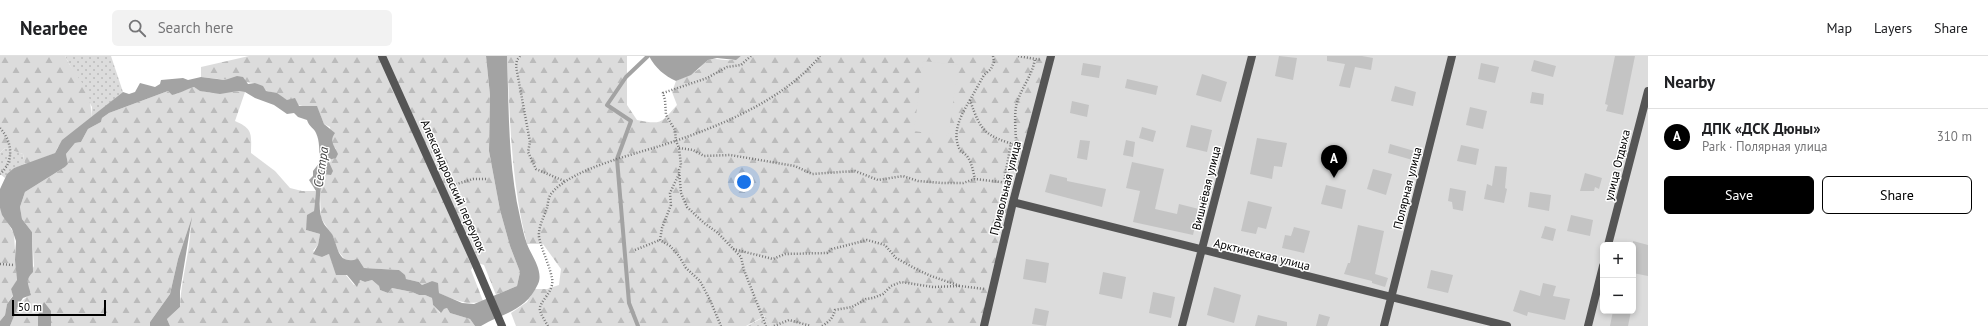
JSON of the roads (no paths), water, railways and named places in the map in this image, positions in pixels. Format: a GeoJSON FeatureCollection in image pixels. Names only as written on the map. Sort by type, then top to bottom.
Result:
{"type":"FeatureCollection","features":[{"type":"Feature","properties":{"kind":"street","name":"Александровский переулок"},"geometry":{"type":"LineString","coordinates":[[382,56],[478,269],[502,326]]}},
{"type":"Feature","properties":{"kind":"street","name":"Вишнёвая улица"},"geometry":{"type":"LineString","coordinates":[[1182,326],[1252,56]]}},
{"type":"Feature","properties":{"kind":"street","name":"Полярная улица"},"geometry":{"type":"LineString","coordinates":[[1384,326],[1452,56]]}},
{"type":"Feature","properties":{"kind":"street","name":"Привольная улица"},"geometry":{"type":"LineString","coordinates":[[984,326],[1013,202],[1051,59]]}},
{"type":"Feature","properties":{"kind":"street","name":"улица Отдыха"},"geometry":{"type":"LineString","coordinates":[[1609,242],[1648,91]]}},
{"type":"Feature","properties":{"kind":"street","name":"Арктическая улица"},"geometry":{"type":"LineString","coordinates":[[1013,202],[1202,251],[1507,326]]}},
{"type":"Feature","properties":{"kind":"street"},"geometry":{"type":"LineString","coordinates":[[1588,326],[1600,278]]}},
{"type":"Feature","properties":{"kind":"water","name":"Сестра"},"geometry":{"type":"Polygon","coordinates":[[[486,56],[507,56],[513,177],[525,238],[539,274],[538,284],[533,293],[520,306],[513,310],[481,326],[475,326],[470,319],[450,313],[447,308],[441,313],[433,305],[432,298],[425,295],[419,295],[392,288],[388,293],[380,290],[379,286],[372,280],[365,282],[360,280],[357,287],[347,275],[336,275],[329,254],[322,257],[313,254],[318,245],[320,234],[306,230],[307,215],[314,211],[316,191],[309,180],[313,176],[313,171],[320,162],[317,136],[307,120],[298,117],[294,113],[287,114],[274,105],[255,98],[245,92],[238,91],[220,94],[200,91],[194,87],[172,95],[168,91],[109,113],[102,118],[101,122],[88,129],[81,142],[75,143],[66,154],[68,164],[65,167],[25,192],[20,207],[22,219],[32,232],[33,272],[28,281],[31,295],[23,298],[10,326],[0,326],[0,321],[5,315],[7,304],[13,296],[11,289],[17,280],[15,260],[16,241],[12,229],[2,215],[0,208],[0,189],[7,174],[14,168],[55,153],[62,140],[123,92],[129,94],[135,92],[140,83],[155,87],[160,84],[161,80],[183,78],[188,80],[201,77],[225,80],[237,76],[243,77],[248,84],[255,83],[263,86],[266,91],[277,93],[287,100],[295,98],[299,106],[317,106],[324,124],[335,133],[332,141],[338,154],[336,158],[328,160],[333,171],[331,175],[323,174],[320,212],[324,224],[332,235],[339,253],[344,259],[358,259],[364,268],[399,270],[405,275],[406,279],[419,282],[422,285],[432,281],[438,283],[439,293],[462,303],[474,304],[517,286],[520,272],[510,246],[500,210],[489,151],[490,95],[486,56]]]}},
{"type":"Feature","properties":{"kind":"water"},"geometry":{"type":"Polygon","coordinates":[[[649,56],[741,56],[736,60],[717,58],[708,60],[691,75],[676,81],[661,71],[649,56]]]}},
{"type":"Feature","properties":{"kind":"water"},"geometry":{"type":"Polygon","coordinates":[[[192,217],[180,291],[180,307],[167,319],[170,326],[150,326],[150,322],[170,294],[178,259],[192,217]]]}},
{"type":"Feature","properties":{"kind":"water"},"geometry":{"type":"Polygon","coordinates":[[[44,302],[51,311],[51,326],[38,326],[38,315],[44,302]]]}},
{"type":"Feature","properties":{"kind":"waterway"},"geometry":{"type":"LineString","coordinates":[[638,326],[629,303],[617,159],[631,121],[607,105],[626,77],[648,56]]}},
{"type":"Feature","properties":{"kind":"place","name":"ДПК «ДСК Дюны»"},"geometry":{"type":"Point","coordinates":[1334,178]}}]}
